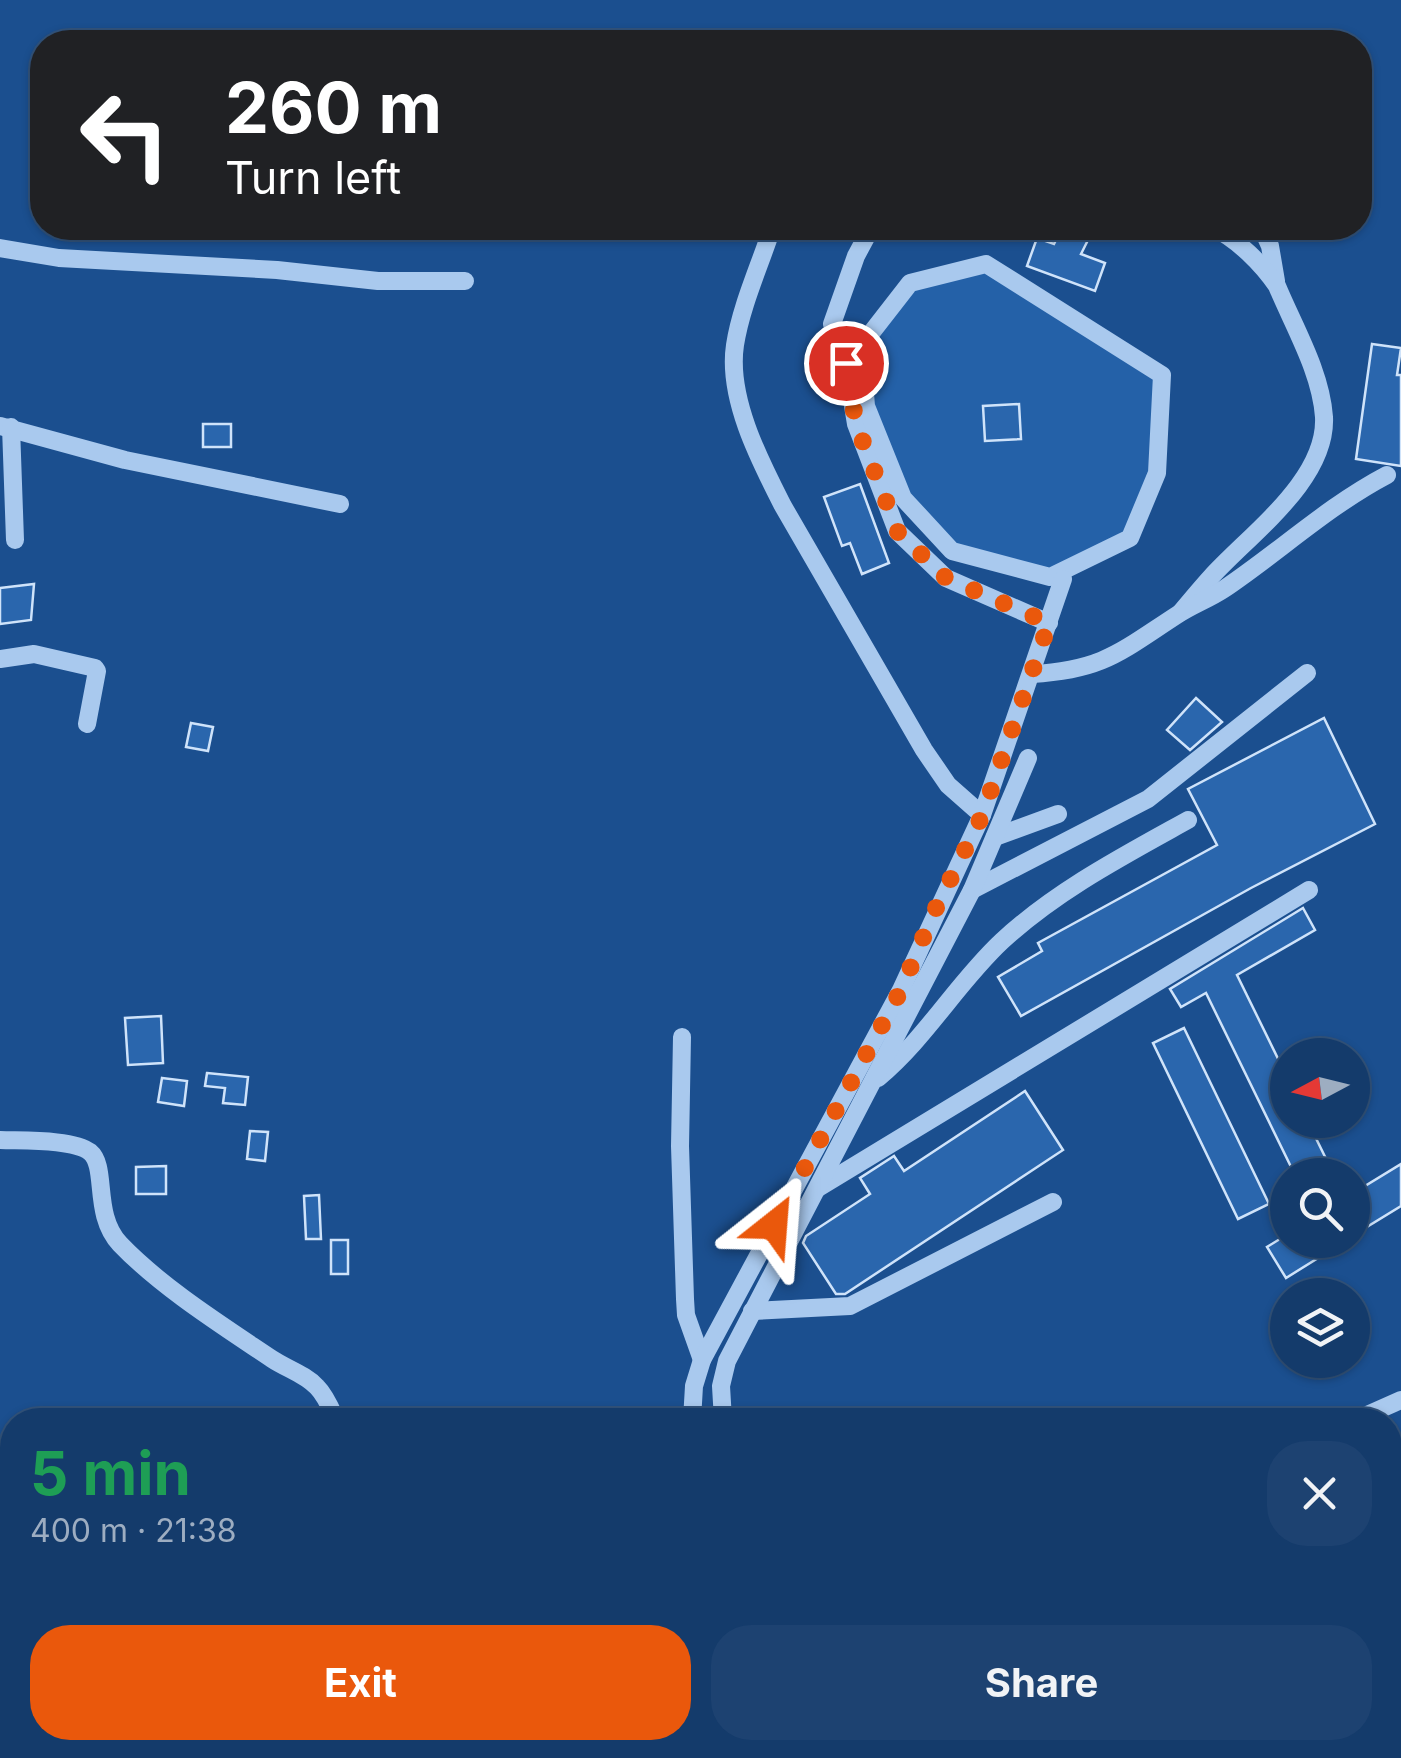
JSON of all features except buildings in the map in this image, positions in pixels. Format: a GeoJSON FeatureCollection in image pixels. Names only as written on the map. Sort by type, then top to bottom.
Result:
{"type":"FeatureCollection","features":[{"type":"Feature","properties":{"kind":"street"},"geometry":{"type":"LineString","coordinates":[[768,240],[734,346],[734,374],[764,470],[924,750],[948,785],[982,816]]}},
{"type":"Feature","properties":{"kind":"street"},"geometry":{"type":"LineString","coordinates":[[865,240],[832,324],[846,363],[856,424],[898,532],[946,578],[1049,623]]}},
{"type":"Feature","properties":{"kind":"street"},"geometry":{"type":"LineString","coordinates":[[1233,240],[1277,286]]}},
{"type":"Feature","properties":{"kind":"street"},"geometry":{"type":"LineString","coordinates":[[1181,612],[1294,490],[1320,449],[1324,415],[1318,384],[1277,286],[1267,240]]}},
{"type":"Feature","properties":{"kind":"street"},"geometry":{"type":"LineString","coordinates":[[0,248],[58,258],[277,270],[378,281],[465,280]]}},
{"type":"Feature","properties":{"kind":"street"},"geometry":{"type":"LineString","coordinates":[[986,264],[1162,376],[1156,473],[1130,538],[1057,578],[952,550],[902,498],[866,406],[861,346],[910,283],[986,264]]}},
{"type":"Feature","properties":{"kind":"street"},"geometry":{"type":"LineString","coordinates":[[15,540],[6,426],[125,460],[340,504]]}},
{"type":"Feature","properties":{"kind":"street"},"geometry":{"type":"LineString","coordinates":[[1032,674],[1070,672],[1099,664],[1222,590],[1355,492],[1387,475]]}},
{"type":"Feature","properties":{"kind":"street"},"geometry":{"type":"LineString","coordinates":[[693,1408],[702,1360],[901,990],[934,912],[982,816],[1049,623],[1057,578]]}},
{"type":"Feature","properties":{"kind":"street"},"geometry":{"type":"LineString","coordinates":[[0,659],[34,654],[95,668],[98,671],[87,724]]}},
{"type":"Feature","properties":{"kind":"street"},"geometry":{"type":"LineString","coordinates":[[972,890],[1148,799],[1307,674]]}},
{"type":"Feature","properties":{"kind":"street"},"geometry":{"type":"LineString","coordinates":[[722,1408],[721,1386],[727,1361],[972,890],[1028,758]]}},
{"type":"Feature","properties":{"kind":"street"},"geometry":{"type":"LineString","coordinates":[[994,837],[1058,814]]}},
{"type":"Feature","properties":{"kind":"street"},"geometry":{"type":"LineString","coordinates":[[870,1084],[903,1057],[1001,942],[1087,876],[1188,820]]}},
{"type":"Feature","properties":{"kind":"street"},"geometry":{"type":"LineString","coordinates":[[816,1189],[1309,890]]}},
{"type":"Feature","properties":{"kind":"street"},"geometry":{"type":"LineString","coordinates":[[682,1038],[680,1146],[685,1299],[686,1315],[702,1360]]}},
{"type":"Feature","properties":{"kind":"street"},"geometry":{"type":"LineString","coordinates":[[0,1140],[75,1145],[89,1151],[100,1167],[102,1214],[119,1243],[236,1334],[306,1378],[320,1389],[330,1408]]}},
{"type":"Feature","properties":{"kind":"street"},"geometry":{"type":"LineString","coordinates":[[752,1311],[850,1306],[1053,1202]]}},
{"type":"Feature","properties":{"kind":"shaded area"},"geometry":{"type":"Polygon","coordinates":[[[986,264],[1162,375],[1157,473],[1130,538],[1050,577],[952,551],[903,498],[866,406],[861,346],[910,283],[986,264]]]}},
{"type":"Feature","properties":{"kind":"route"},"geometry":{"type":"LineString","coordinates":[[774,1225],[901,990],[934,912],[982,816],[1049,623],[946,578],[898,532],[856,424],[846,363]]}}]}
